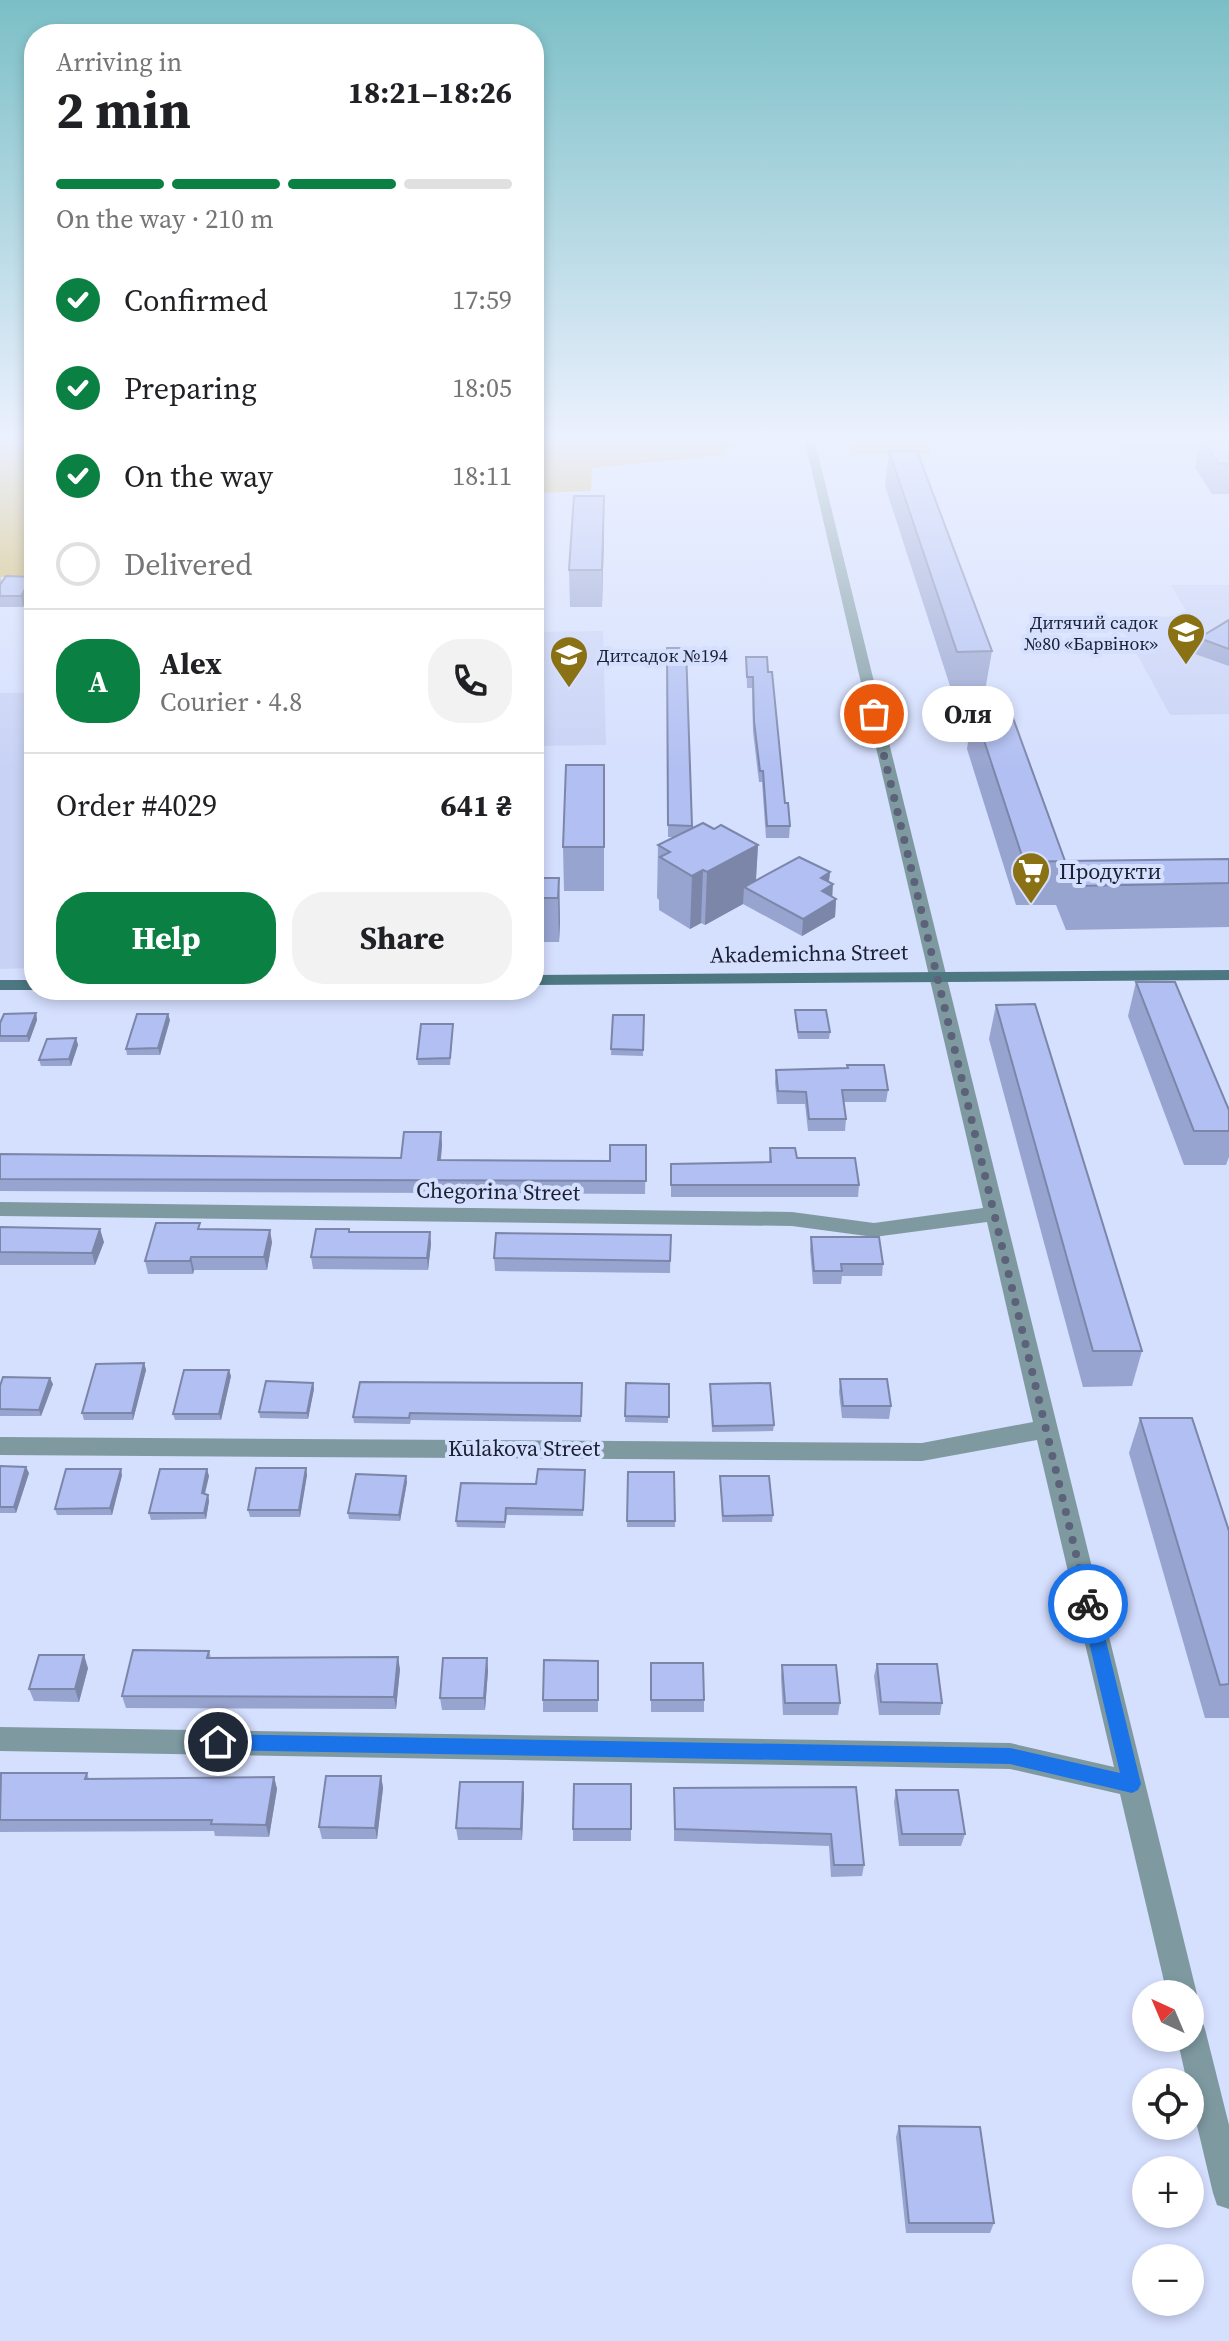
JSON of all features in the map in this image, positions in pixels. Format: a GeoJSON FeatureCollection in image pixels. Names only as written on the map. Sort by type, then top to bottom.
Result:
{"type":"FeatureCollection","features":[{"type":"Feature","properties":{"kind":"main road","name":"Akademichna Street"},"geometry":{"type":"LineString","coordinates":[[544,980],[1229,975]]}},
{"type":"Feature","properties":{"kind":"main road"},"geometry":{"type":"LineString","coordinates":[[0,985],[24,985]]}},
{"type":"Feature","properties":{"kind":"street"},"geometry":{"type":"LineString","coordinates":[[836,551],[1179,1980]]}},
{"type":"Feature","properties":{"kind":"street","name":"Chegorina Street"},"geometry":{"type":"LineString","coordinates":[[0,1209],[792,1219],[874,1230],[994,1214]]}},
{"type":"Feature","properties":{"kind":"street","name":"Kulakova Street"},"geometry":{"type":"LineString","coordinates":[[0,1446],[922,1452],[1046,1429]]}},
{"type":"Feature","properties":{"kind":"street"},"geometry":{"type":"LineString","coordinates":[[0,1739],[1010,1756],[1132,1784]]}},
{"type":"Feature","properties":{"kind":"street"},"geometry":{"type":"LineString","coordinates":[[1195,2052],[1229,2193]]}},
{"type":"Feature","properties":{"kind":"shaded area"},"geometry":{"type":"Polygon","coordinates":[[[0,551],[24,551],[24,578],[0,577],[0,551]]]}},
{"type":"Feature","properties":{"kind":"shaded area","name":"Дитячий садок №80 «Барвінок»"},"geometry":{"type":"Polygon","coordinates":[[[1171,585],[1229,585],[1229,714],[1170,715],[1117,617],[1189,616],[1171,585]]]}},
{"type":"Feature","properties":{"kind":"shaded area","name":"Дитсадок №194"},"geometry":{"type":"Polygon","coordinates":[[[603,631],[606,745],[544,746],[544,632],[603,631]]]}},
{"type":"Feature","properties":{"kind":"shaded area"},"geometry":{"type":"Polygon","coordinates":[[[0,693],[24,693],[24,968],[0,969],[0,693]]]}},
{"type":"Feature","properties":{"kind":"building"},"geometry":{"type":"Polygon","coordinates":[[[570,551],[603,551],[602,570],[569,570],[570,551]]]}},
{"type":"Feature","properties":{"kind":"building"},"geometry":{"type":"Polygon","coordinates":[[[923,551],[955,551],[992,651],[957,652],[923,551]]]}},
{"type":"Feature","properties":{"kind":"building"},"geometry":{"type":"Polygon","coordinates":[[[6,576],[24,577],[21,596],[0,596],[0,585],[6,576]]]}},
{"type":"Feature","properties":{"kind":"building"},"geometry":{"type":"Polygon","coordinates":[[[1229,620],[1229,649],[1199,638],[1229,620]]]}},
{"type":"Feature","properties":{"kind":"building"},"geometry":{"type":"Polygon","coordinates":[[[667,648],[686,648],[692,826],[668,825],[667,648]]]}},
{"type":"Feature","properties":{"kind":"building"},"geometry":{"type":"Polygon","coordinates":[[[746,657],[767,657],[768,672],[772,672],[790,826],[767,826],[763,771],[760,771],[754,721],[753,677],[747,677],[746,657]]]}},
{"type":"Feature","properties":{"kind":"building"},"geometry":{"type":"Polygon","coordinates":[[[973,707],[1009,707],[1065,861],[1024,862],[973,707]]]}},
{"type":"Feature","properties":{"kind":"building"},"geometry":{"type":"Polygon","coordinates":[[[566,765],[604,765],[604,847],[563,847],[566,765]]]}},
{"type":"Feature","properties":{"kind":"building"},"geometry":{"type":"Polygon","coordinates":[[[703,823],[714,829],[721,825],[758,845],[707,872],[703,870],[692,876],[660,857],[670,852],[658,845],[703,823]]]}},
{"type":"Feature","properties":{"kind":"building"},"geometry":{"type":"Polygon","coordinates":[[[799,857],[830,872],[821,878],[833,884],[822,891],[836,899],[803,919],[744,887],[799,857]]]}},
{"type":"Feature","properties":{"kind":"building"},"geometry":{"type":"Polygon","coordinates":[[[1229,859],[1229,883],[1075,886],[1065,861],[1229,859]]]}},
{"type":"Feature","properties":{"kind":"building"},"geometry":{"type":"Polygon","coordinates":[[[544,878],[559,878],[558,898],[544,898],[544,878]]]}},
{"type":"Feature","properties":{"kind":"building"},"geometry":{"type":"Polygon","coordinates":[[[1136,982],[1175,982],[1229,1110],[1229,1131],[1194,1131],[1136,982]]]}},
{"type":"Feature","properties":{"kind":"building"},"geometry":{"type":"Polygon","coordinates":[[[1035,1004],[1142,1351],[1093,1351],[996,1005],[1035,1004]]]}},
{"type":"Feature","properties":{"kind":"building"},"geometry":{"type":"Polygon","coordinates":[[[795,1010],[826,1010],[830,1032],[798,1032],[795,1010]]]}},
{"type":"Feature","properties":{"kind":"building"},"geometry":{"type":"Polygon","coordinates":[[[36,1013],[27,1036],[0,1036],[4,1014],[36,1013]]]}},
{"type":"Feature","properties":{"kind":"building"},"geometry":{"type":"Polygon","coordinates":[[[137,1014],[168,1014],[158,1048],[126,1049],[137,1014]]]}},
{"type":"Feature","properties":{"kind":"building"},"geometry":{"type":"Polygon","coordinates":[[[613,1015],[644,1015],[643,1050],[611,1049],[613,1015]]]}},
{"type":"Feature","properties":{"kind":"building"},"geometry":{"type":"Polygon","coordinates":[[[421,1024],[453,1024],[450,1058],[417,1059],[421,1024]]]}},
{"type":"Feature","properties":{"kind":"building"},"geometry":{"type":"Polygon","coordinates":[[[76,1038],[69,1059],[39,1060],[47,1039],[76,1038]]]}},
{"type":"Feature","properties":{"kind":"building"},"geometry":{"type":"Polygon","coordinates":[[[847,1065],[884,1065],[888,1090],[842,1090],[846,1119],[809,1119],[806,1092],[778,1091],[776,1070],[848,1068],[847,1065]]]}},
{"type":"Feature","properties":{"kind":"building"},"geometry":{"type":"Polygon","coordinates":[[[404,1132],[441,1132],[438,1160],[610,1161],[610,1145],[646,1145],[646,1181],[0,1179],[0,1154],[401,1158],[404,1132]]]}},
{"type":"Feature","properties":{"kind":"building"},"geometry":{"type":"Polygon","coordinates":[[[770,1148],[795,1148],[797,1158],[855,1158],[859,1185],[671,1185],[671,1164],[771,1162],[770,1148]]]}},
{"type":"Feature","properties":{"kind":"building"},"geometry":{"type":"Polygon","coordinates":[[[156,1223],[200,1223],[198,1229],[270,1230],[264,1257],[191,1257],[190,1261],[145,1261],[156,1223]]]}},
{"type":"Feature","properties":{"kind":"building"},"geometry":{"type":"Polygon","coordinates":[[[0,1227],[100,1229],[92,1253],[0,1252],[0,1227]]]}},
{"type":"Feature","properties":{"kind":"building"},"geometry":{"type":"Polygon","coordinates":[[[316,1229],[430,1232],[427,1258],[311,1257],[316,1229]]]}},
{"type":"Feature","properties":{"kind":"building"},"geometry":{"type":"Polygon","coordinates":[[[496,1233],[671,1235],[670,1261],[494,1258],[496,1233]]]}},
{"type":"Feature","properties":{"kind":"building"},"geometry":{"type":"Polygon","coordinates":[[[811,1237],[879,1237],[883,1264],[841,1264],[842,1271],[814,1271],[811,1237]]]}},
{"type":"Feature","properties":{"kind":"building"},"geometry":{"type":"Polygon","coordinates":[[[144,1363],[132,1413],[82,1413],[96,1364],[144,1363]]]}},
{"type":"Feature","properties":{"kind":"building"},"geometry":{"type":"Polygon","coordinates":[[[184,1370],[229,1370],[219,1414],[173,1414],[184,1370]]]}},
{"type":"Feature","properties":{"kind":"building"},"geometry":{"type":"Polygon","coordinates":[[[3,1377],[50,1378],[39,1410],[0,1409],[3,1377]]]}},
{"type":"Feature","properties":{"kind":"building"},"geometry":{"type":"Polygon","coordinates":[[[840,1379],[887,1379],[891,1406],[843,1406],[840,1379]]]}},
{"type":"Feature","properties":{"kind":"building"},"geometry":{"type":"Polygon","coordinates":[[[266,1381],[313,1383],[307,1413],[259,1412],[266,1381]]]}},
{"type":"Feature","properties":{"kind":"building"},"geometry":{"type":"Polygon","coordinates":[[[360,1382],[582,1383],[581,1416],[410,1413],[409,1418],[353,1417],[360,1382]]]}},
{"type":"Feature","properties":{"kind":"building"},"geometry":{"type":"Polygon","coordinates":[[[626,1383],[669,1384],[669,1417],[625,1416],[626,1383]]]}},
{"type":"Feature","properties":{"kind":"building"},"geometry":{"type":"Polygon","coordinates":[[[770,1383],[774,1425],[713,1426],[710,1384],[770,1383]]]}},
{"type":"Feature","properties":{"kind":"building"},"geometry":{"type":"Polygon","coordinates":[[[1140,1418],[1192,1418],[1229,1531],[1229,1684],[1220,1685],[1140,1418]]]}},
{"type":"Feature","properties":{"kind":"building"},"geometry":{"type":"Polygon","coordinates":[[[0,1466],[26,1467],[14,1507],[0,1507],[0,1466]]]}},
{"type":"Feature","properties":{"kind":"building"},"geometry":{"type":"Polygon","coordinates":[[[256,1468],[306,1468],[299,1510],[248,1510],[256,1468]]]}},
{"type":"Feature","properties":{"kind":"building"},"geometry":{"type":"Polygon","coordinates":[[[66,1469],[121,1469],[110,1508],[55,1509],[66,1469]]]}},
{"type":"Feature","properties":{"kind":"building"},"geometry":{"type":"Polygon","coordinates":[[[160,1469],[207,1469],[202,1493],[208,1495],[204,1513],[149,1513],[160,1469]]]}},
{"type":"Feature","properties":{"kind":"building"},"geometry":{"type":"Polygon","coordinates":[[[538,1469],[585,1470],[583,1510],[506,1508],[505,1522],[456,1521],[461,1483],[536,1484],[538,1469]]]}},
{"type":"Feature","properties":{"kind":"building"},"geometry":{"type":"Polygon","coordinates":[[[628,1472],[674,1472],[675,1521],[627,1521],[628,1472]]]}},
{"type":"Feature","properties":{"kind":"building"},"geometry":{"type":"Polygon","coordinates":[[[356,1474],[406,1476],[399,1515],[348,1513],[356,1474]]]}},
{"type":"Feature","properties":{"kind":"building"},"geometry":{"type":"Polygon","coordinates":[[[720,1476],[769,1476],[773,1515],[723,1516],[720,1476]]]}},
{"type":"Feature","properties":{"kind":"building"},"geometry":{"type":"Polygon","coordinates":[[[133,1650],[209,1651],[207,1658],[398,1657],[394,1697],[122,1696],[133,1650]]]}},
{"type":"Feature","properties":{"kind":"building"},"geometry":{"type":"Polygon","coordinates":[[[39,1655],[84,1655],[75,1689],[29,1689],[39,1655]]]}},
{"type":"Feature","properties":{"kind":"building"},"geometry":{"type":"Polygon","coordinates":[[[443,1658],[487,1658],[484,1698],[440,1698],[443,1658]]]}},
{"type":"Feature","properties":{"kind":"building"},"geometry":{"type":"Polygon","coordinates":[[[544,1660],[598,1661],[598,1700],[543,1700],[544,1660]]]}},
{"type":"Feature","properties":{"kind":"building"},"geometry":{"type":"Polygon","coordinates":[[[651,1663],[703,1663],[704,1700],[651,1700],[651,1663]]]}},
{"type":"Feature","properties":{"kind":"building"},"geometry":{"type":"Polygon","coordinates":[[[877,1664],[937,1664],[942,1703],[881,1702],[877,1664]]]}},
{"type":"Feature","properties":{"kind":"building"},"geometry":{"type":"Polygon","coordinates":[[[782,1665],[836,1665],[840,1703],[785,1703],[782,1665]]]}},
{"type":"Feature","properties":{"kind":"building"},"geometry":{"type":"Polygon","coordinates":[[[1,1773],[87,1773],[85,1779],[274,1777],[266,1825],[211,1824],[212,1820],[0,1820],[1,1773]]]}},
{"type":"Feature","properties":{"kind":"building"},"geometry":{"type":"Polygon","coordinates":[[[326,1776],[381,1776],[375,1828],[319,1827],[326,1776]]]}},
{"type":"Feature","properties":{"kind":"building"},"geometry":{"type":"Polygon","coordinates":[[[460,1782],[523,1782],[521,1829],[456,1828],[460,1782]]]}},
{"type":"Feature","properties":{"kind":"building"},"geometry":{"type":"Polygon","coordinates":[[[574,1784],[631,1784],[631,1829],[573,1829],[574,1784]]]}},
{"type":"Feature","properties":{"kind":"building"},"geometry":{"type":"Polygon","coordinates":[[[856,1787],[864,1865],[834,1865],[831,1834],[675,1829],[674,1788],[856,1787]]]}},
{"type":"Feature","properties":{"kind":"building"},"geometry":{"type":"Polygon","coordinates":[[[896,1790],[958,1790],[965,1834],[902,1834],[896,1790]]]}},
{"type":"Feature","properties":{"kind":"building"},"geometry":{"type":"Polygon","coordinates":[[[899,2126],[980,2127],[994,2223],[909,2223],[899,2126]]]}},
{"type":"Feature","properties":{"kind":"way so far"},"geometry":{"type":"LineString","coordinates":[[874,714],[1088,1604]]}},
{"type":"Feature","properties":{"kind":"place","name":"Дитячий садок №80 «Барвінок»"},"geometry":{"type":"Point","coordinates":[1186,666]}},
{"type":"Feature","properties":{"kind":"place","name":"Дитсадок №194"},"geometry":{"type":"Point","coordinates":[569,689]}},
{"type":"Feature","properties":{"kind":"place","name":"Оля"},"geometry":{"type":"Point","coordinates":[874,714]}},
{"type":"Feature","properties":{"kind":"place","name":"Продукти"},"geometry":{"type":"Point","coordinates":[1031,905]}},
{"type":"Feature","properties":{"kind":"route"},"geometry":{"type":"LineString","coordinates":[[218,1742],[1010,1756],[1132,1784],[1088,1604]]}}]}
